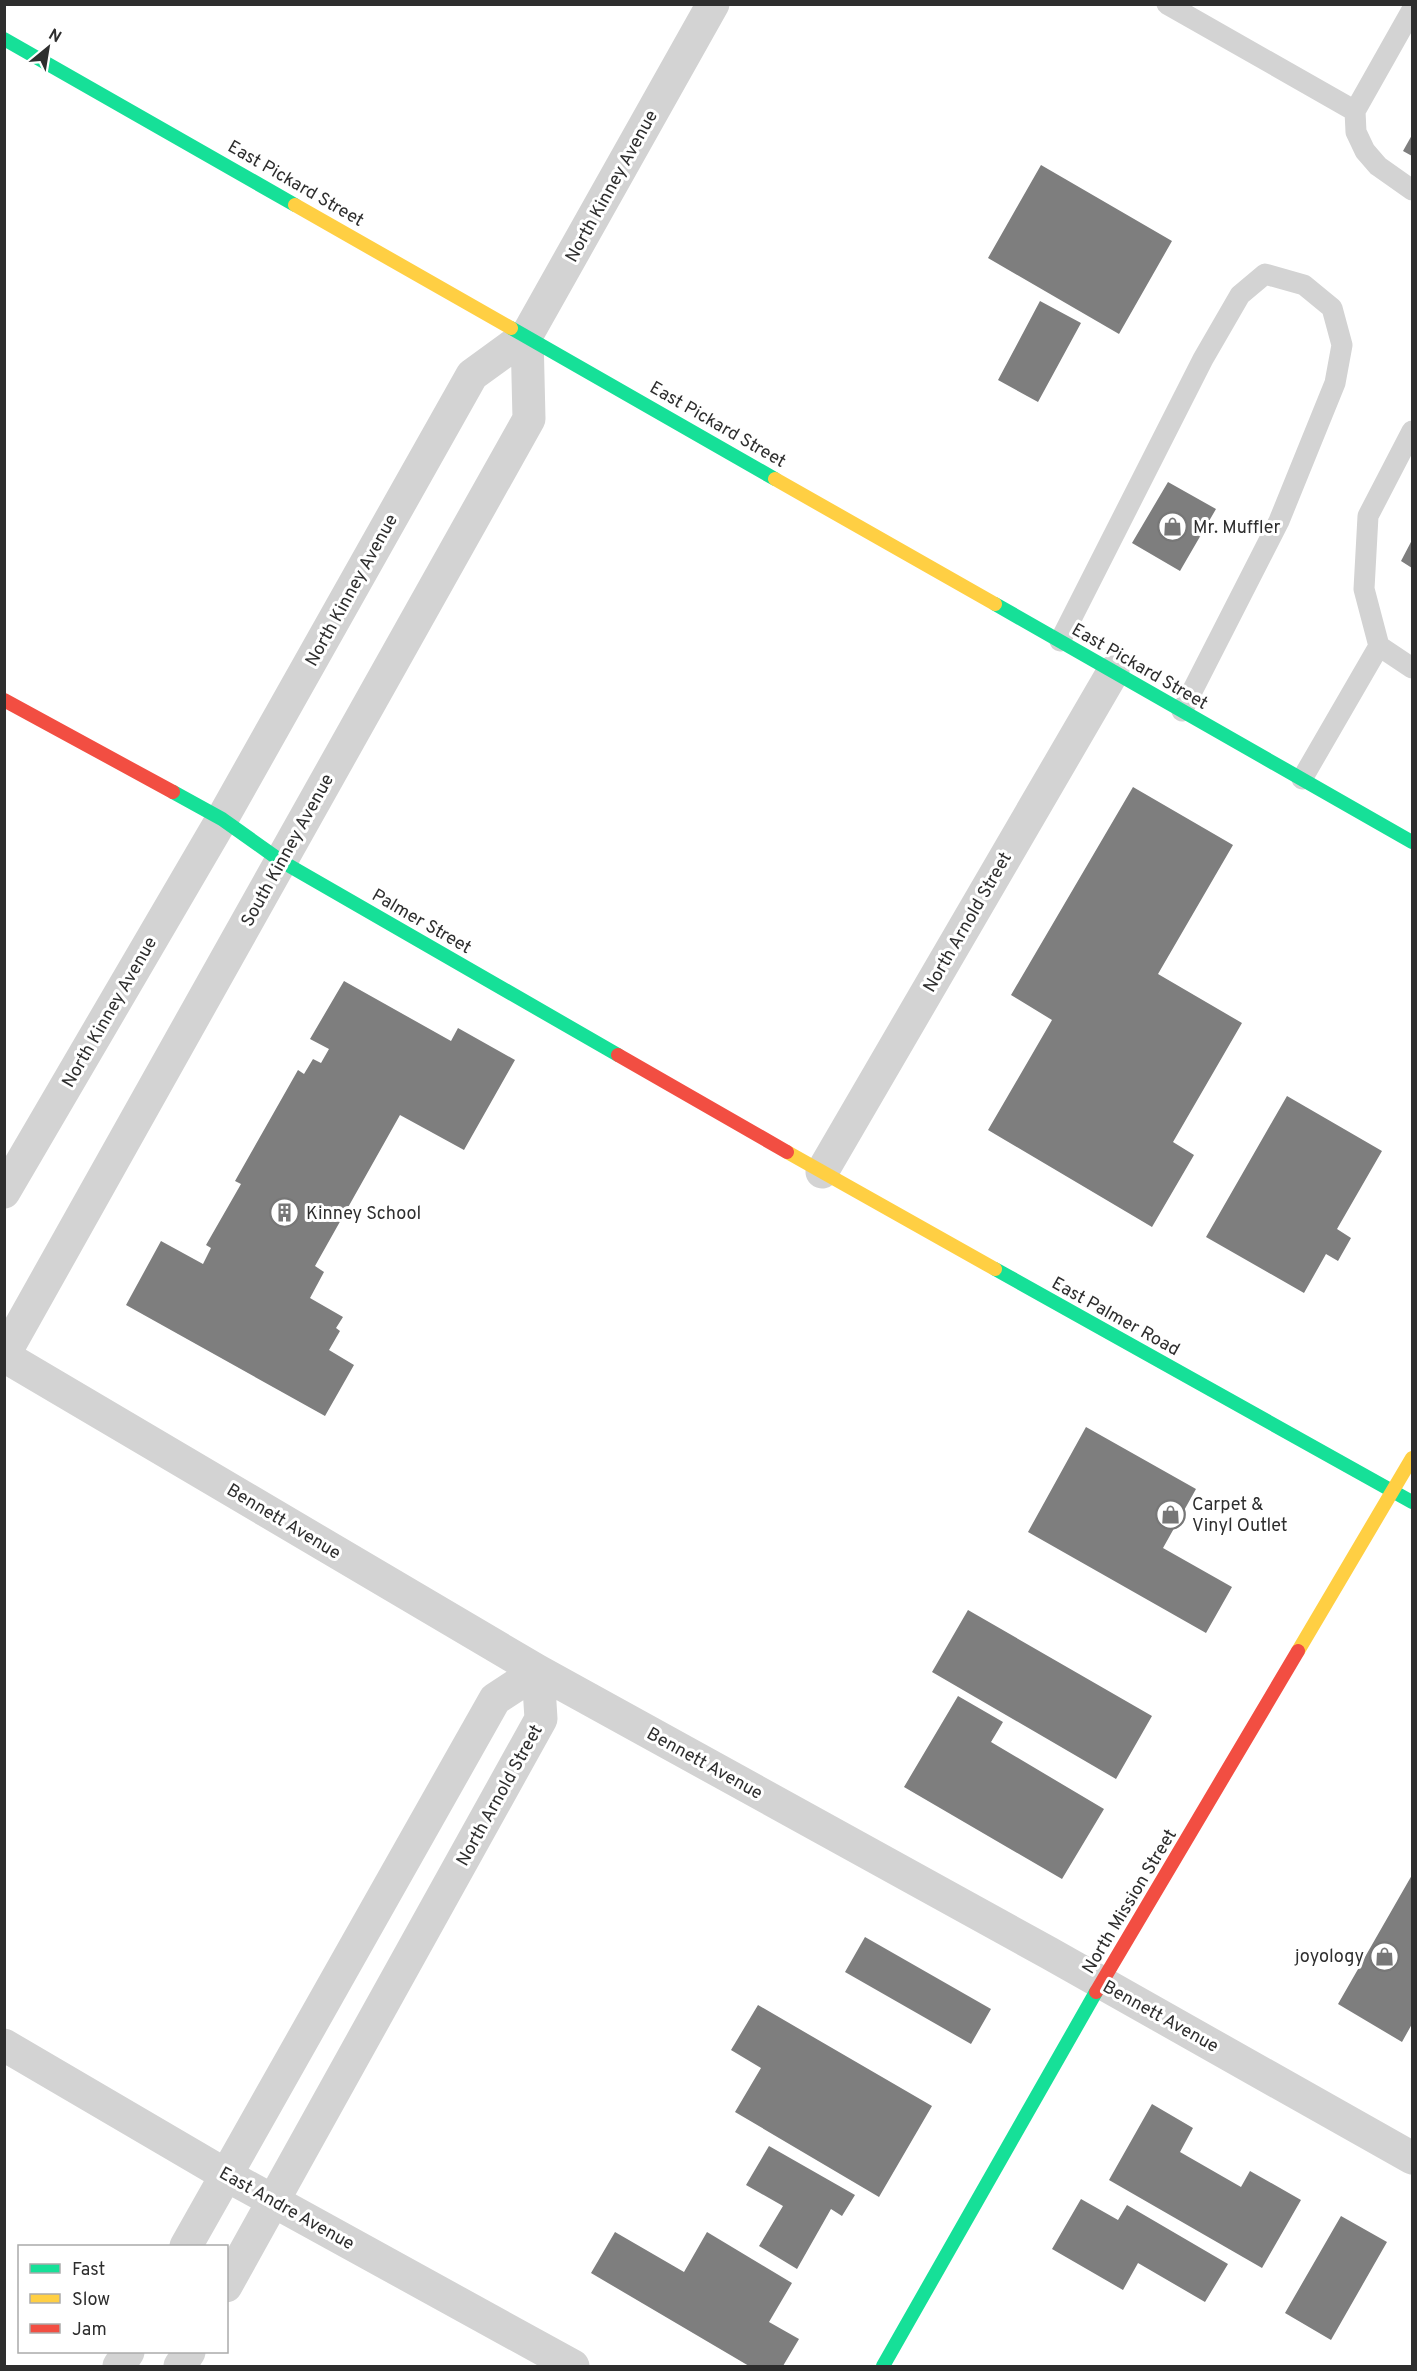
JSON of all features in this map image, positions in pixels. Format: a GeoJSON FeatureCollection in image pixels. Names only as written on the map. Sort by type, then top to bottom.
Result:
{"type":"FeatureCollection","features":[{"type":"Feature","properties":{"kind":"main road","name":"East Pickard Street"},"geometry":{"type":"LineString","coordinates":[[4,39],[1413,842]]}},
{"type":"Feature","properties":{"kind":"main road","name":"Palmer Street"},"geometry":{"type":"LineString","coordinates":[[4,700],[222,819],[281,861],[822,1172]]}},
{"type":"Feature","properties":{"kind":"main road","name":"East Palmer Road"},"geometry":{"type":"LineString","coordinates":[[822,1172],[1413,1502]]}},
{"type":"Feature","properties":{"kind":"main road","name":"North Mission Street"},"geometry":{"type":"LineString","coordinates":[[883,2367],[1101,1983],[1413,1458]]}},
{"type":"Feature","properties":{"kind":"street","name":"North Kinney Avenue"},"geometry":{"type":"LineString","coordinates":[[4,1192],[222,819],[472,375],[527,335],[713,4]]}},
{"type":"Feature","properties":{"kind":"street","name":"South Kinney Avenue"},"geometry":{"type":"LineString","coordinates":[[4,1356],[529,418],[527,335]]}},
{"type":"Feature","properties":{"kind":"street","name":"North Arnold Street"},"geometry":{"type":"LineString","coordinates":[[822,1172],[1113,672]]}},
{"type":"Feature","properties":{"kind":"street","name":"Bennett Avenue"},"geometry":{"type":"LineString","coordinates":[[4,1356],[538,1671],[1413,2158]]}},
{"type":"Feature","properties":{"kind":"street","name":"North Arnold Street"},"geometry":{"type":"LineString","coordinates":[[228,2283],[275,2202],[541,1719],[538,1671]]}},
{"type":"Feature","properties":{"kind":"street"},"geometry":{"type":"LineString","coordinates":[[187,2245],[495,1699],[538,1671]]}},
{"type":"Feature","properties":{"kind":"street","name":"East Andre Avenue"},"geometry":{"type":"LineString","coordinates":[[4,2045],[226,2175],[573,2367]]}},
{"type":"Feature","properties":{"kind":"street"},"geometry":{"type":"LineString","coordinates":[[119,2367],[127,2353]]}},
{"type":"Feature","properties":{"kind":"street"},"geometry":{"type":"LineString","coordinates":[[180,2367],[188,2353]]}},
{"type":"Feature","properties":{"kind":"lane"},"geometry":{"type":"LineString","coordinates":[[1167,4],[1355,111]]}},
{"type":"Feature","properties":{"kind":"lane"},"geometry":{"type":"LineString","coordinates":[[1413,10],[1355,111],[1356,132],[1365,151],[1378,166],[1413,189]]}},
{"type":"Feature","properties":{"kind":"lane"},"geometry":{"type":"LineString","coordinates":[[1060,641],[1203,359],[1240,295],[1265,274],[1304,285],[1332,308],[1342,345],[1335,383],[1280,521],[1182,711]]}},
{"type":"Feature","properties":{"kind":"lane"},"geometry":{"type":"LineString","coordinates":[[1413,430],[1368,516],[1364,589],[1379,646],[1413,668]]}},
{"type":"Feature","properties":{"kind":"lane"},"geometry":{"type":"LineString","coordinates":[[1302,779],[1379,646]]}},
{"type":"Feature","properties":{"kind":"building"},"geometry":{"type":"Polygon","coordinates":[[[1412,135],[1412,156],[1403,151],[1412,135]]]}},
{"type":"Feature","properties":{"kind":"building"},"geometry":{"type":"Polygon","coordinates":[[[1041,165],[1172,241],[1119,334],[988,258],[1041,165]]]}},
{"type":"Feature","properties":{"kind":"building"},"geometry":{"type":"Polygon","coordinates":[[[1040,301],[1081,323],[1038,402],[998,380],[1040,301]]]}},
{"type":"Feature","properties":{"kind":"building"},"geometry":{"type":"Polygon","coordinates":[[[1168,482],[1216,509],[1180,571],[1132,543],[1168,482]]]}},
{"type":"Feature","properties":{"kind":"building"},"geometry":{"type":"Polygon","coordinates":[[[1412,540],[1412,568],[1401,561],[1412,540]]]}},
{"type":"Feature","properties":{"kind":"building"},"geometry":{"type":"Polygon","coordinates":[[[1133,787],[1233,845],[1158,974],[1242,1023],[1173,1142],[1194,1155],[1152,1227],[988,1130],[1052,1020],[1011,995],[1133,787]]]}},
{"type":"Feature","properties":{"kind":"building","name":"Kinney School"},"geometry":{"type":"Polygon","coordinates":[[[344,981],[451,1041],[458,1028],[515,1060],[464,1150],[400,1115],[315,1266],[324,1272],[310,1298],[343,1317],[336,1328],[340,1331],[329,1350],[354,1365],[325,1416],[126,1305],[161,1241],[203,1264],[211,1248],[206,1245],[241,1184],[235,1181],[298,1070],[304,1074],[313,1059],[321,1063],[329,1049],[310,1039],[344,981]]]}},
{"type":"Feature","properties":{"kind":"building"},"geometry":{"type":"Polygon","coordinates":[[[1287,1096],[1382,1151],[1337,1229],[1351,1238],[1338,1261],[1326,1254],[1304,1293],[1206,1237],[1287,1096]]]}},
{"type":"Feature","properties":{"kind":"building"},"geometry":{"type":"Polygon","coordinates":[[[1086,1427],[1196,1489],[1163,1548],[1232,1587],[1206,1633],[1028,1532],[1086,1427]]]}},
{"type":"Feature","properties":{"kind":"building"},"geometry":{"type":"Polygon","coordinates":[[[968,1610],[1152,1716],[1116,1779],[932,1672],[968,1610]]]}},
{"type":"Feature","properties":{"kind":"building"},"geometry":{"type":"Polygon","coordinates":[[[958,1696],[1003,1722],[991,1742],[1104,1809],[1062,1879],[904,1787],[958,1696]]]}},
{"type":"Feature","properties":{"kind":"building"},"geometry":{"type":"Polygon","coordinates":[[[1412,1875],[1412,2024],[1402,2042],[1338,2004],[1412,1875]]]}},
{"type":"Feature","properties":{"kind":"building"},"geometry":{"type":"Polygon","coordinates":[[[865,1937],[991,2009],[971,2044],[845,1972],[865,1937]]]}},
{"type":"Feature","properties":{"kind":"building"},"geometry":{"type":"Polygon","coordinates":[[[758,2005],[932,2106],[879,2197],[735,2112],[761,2068],[731,2050],[758,2005]]]}},
{"type":"Feature","properties":{"kind":"building"},"geometry":{"type":"Polygon","coordinates":[[[1152,2104],[1193,2128],[1180,2152],[1241,2187],[1250,2171],[1301,2200],[1262,2268],[1109,2180],[1152,2104]]]}},
{"type":"Feature","properties":{"kind":"building"},"geometry":{"type":"Polygon","coordinates":[[[769,2146],[855,2195],[842,2216],[831,2209],[797,2269],[759,2246],[783,2206],[746,2185],[769,2146]]]}},
{"type":"Feature","properties":{"kind":"building"},"geometry":{"type":"Polygon","coordinates":[[[1081,2199],[1118,2220],[1127,2205],[1228,2264],[1205,2302],[1138,2263],[1123,2290],[1052,2249],[1081,2199]]]}},
{"type":"Feature","properties":{"kind":"building"},"geometry":{"type":"Polygon","coordinates":[[[1341,2216],[1387,2242],[1331,2340],[1285,2313],[1341,2216]]]}},
{"type":"Feature","properties":{"kind":"building"},"geometry":{"type":"Polygon","coordinates":[[[615,2232],[684,2272],[707,2232],[792,2283],[769,2322],[799,2339],[783,2366],[749,2366],[591,2273],[615,2232]]]}},
{"type":"Feature","properties":{"kind":"traffic: fast"},"geometry":{"type":"LineString","coordinates":[[4,39],[295,205]]}},
{"type":"Feature","properties":{"kind":"traffic: fast"},"geometry":{"type":"LineString","coordinates":[[511,328],[775,479]]}},
{"type":"Feature","properties":{"kind":"traffic: fast"},"geometry":{"type":"LineString","coordinates":[[995,604],[1412,842]]}},
{"type":"Feature","properties":{"kind":"traffic: fast"},"geometry":{"type":"LineString","coordinates":[[173,792],[222,819],[281,861],[618,1055]]}},
{"type":"Feature","properties":{"kind":"traffic: fast"},"geometry":{"type":"LineString","coordinates":[[995,1269],[1412,1502]]}},
{"type":"Feature","properties":{"kind":"traffic: fast"},"geometry":{"type":"LineString","coordinates":[[883,2366],[1096,1992]]}},
{"type":"Feature","properties":{"kind":"traffic: slow"},"geometry":{"type":"LineString","coordinates":[[295,205],[511,328]]}},
{"type":"Feature","properties":{"kind":"traffic: slow"},"geometry":{"type":"LineString","coordinates":[[775,479],[995,604]]}},
{"type":"Feature","properties":{"kind":"traffic: slow"},"geometry":{"type":"LineString","coordinates":[[787,1152],[995,1269]]}},
{"type":"Feature","properties":{"kind":"traffic: slow"},"geometry":{"type":"LineString","coordinates":[[1298,1651],[1412,1458]]}},
{"type":"Feature","properties":{"kind":"traffic: jam"},"geometry":{"type":"LineString","coordinates":[[4,700],[173,792]]}},
{"type":"Feature","properties":{"kind":"traffic: jam"},"geometry":{"type":"LineString","coordinates":[[618,1055],[787,1152]]}},
{"type":"Feature","properties":{"kind":"traffic: jam"},"geometry":{"type":"LineString","coordinates":[[1096,1992],[1298,1651]]}},
{"type":"Feature","properties":{"kind":"place","name":"Mr. Muffler"},"geometry":{"type":"Point","coordinates":[1172,527]}},
{"type":"Feature","properties":{"kind":"place","name":"Kinney School"},"geometry":{"type":"Point","coordinates":[285,1213]}},
{"type":"Feature","properties":{"kind":"place","name":"Carpet & Vinyl Outlet"},"geometry":{"type":"Point","coordinates":[1171,1514]}},
{"type":"Feature","properties":{"kind":"place","name":"joyology"},"geometry":{"type":"Point","coordinates":[1385,1956]}}]}
